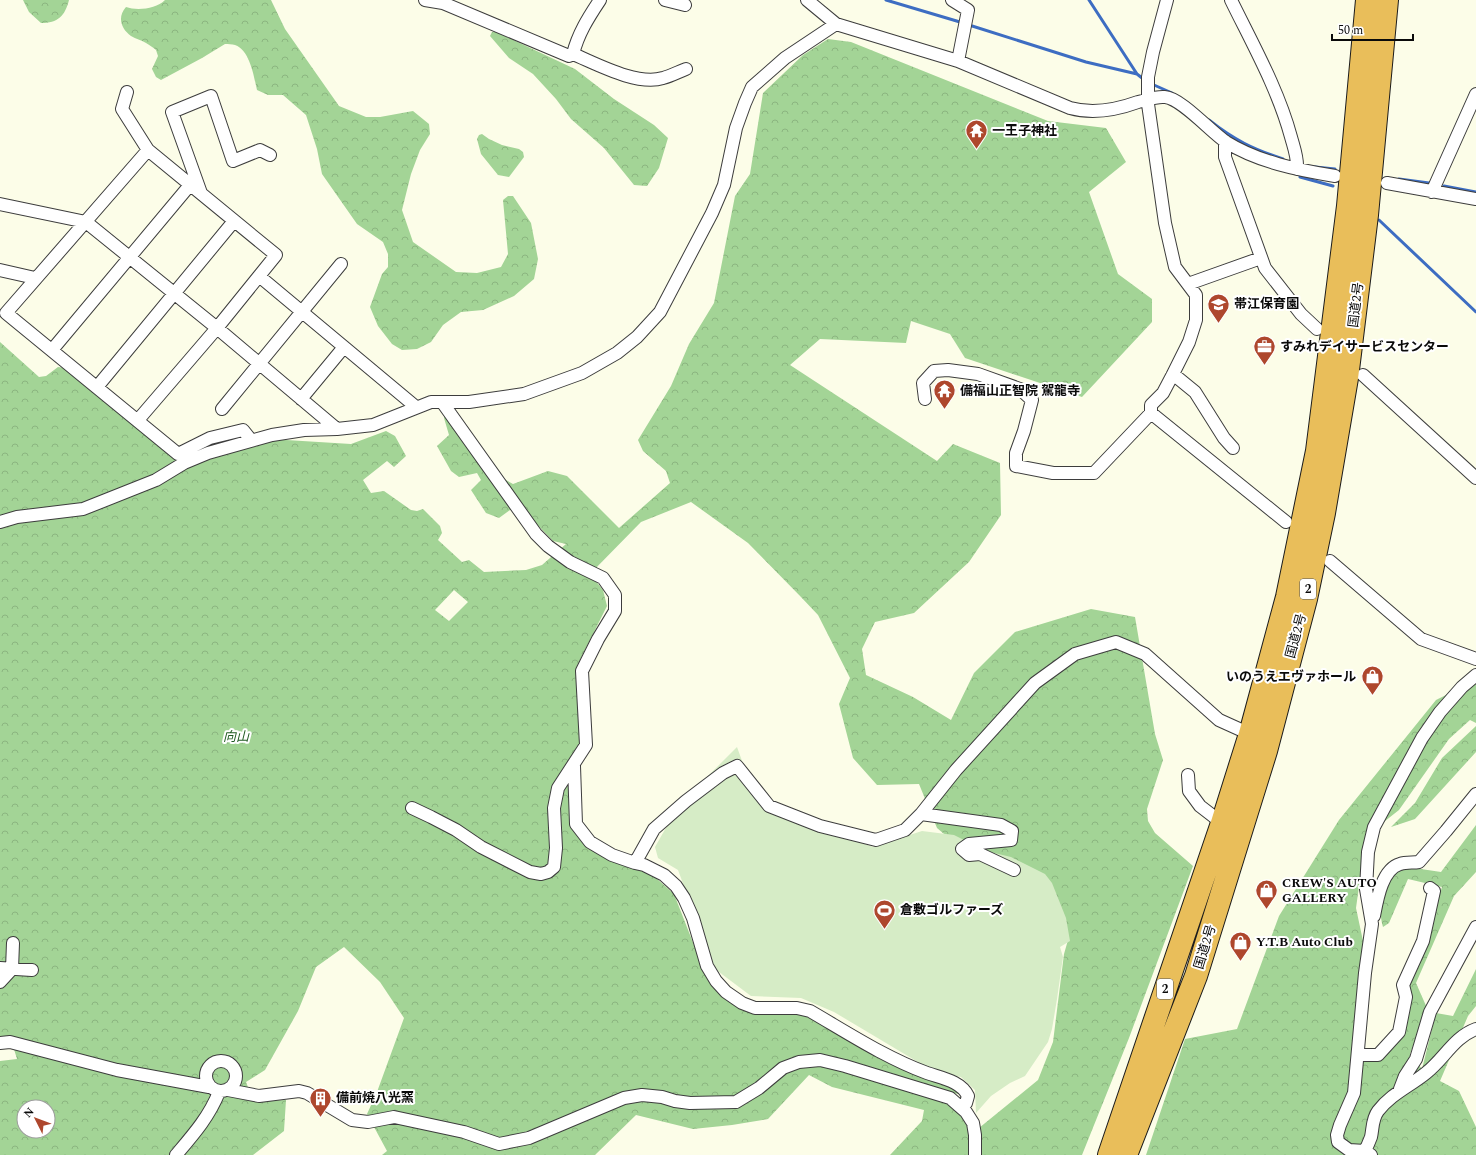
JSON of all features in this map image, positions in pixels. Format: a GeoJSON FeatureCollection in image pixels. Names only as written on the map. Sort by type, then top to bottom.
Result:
{"type":"FeatureCollection","features":[{"type":"Feature","properties":{"kind":"highway","name":"国道2号"},"geometry":{"type":"LineString","coordinates":[[1109,1155],[1222,823],[1250,734],[1287,597],[1316,451],[1348,206],[1367,0]]}},
{"type":"Feature","properties":{"kind":"highway","name":"国道2号"},"geometry":{"type":"LineString","coordinates":[[1126,1155],[1196,976],[1266,751],[1306,599],[1324,513],[1348,378],[1367,214],[1387,0]]}},
{"type":"Feature","properties":{"kind":"street"},"geometry":{"type":"LineString","coordinates":[[425,0],[444,1],[569,56],[573,54],[638,79],[662,79],[686,69]]}},
{"type":"Feature","properties":{"kind":"street"},"geometry":{"type":"LineString","coordinates":[[573,54],[576,40],[587,19],[600,0]]}},
{"type":"Feature","properties":{"kind":"street"},"geometry":{"type":"LineString","coordinates":[[665,0],[685,5]]}},
{"type":"Feature","properties":{"kind":"street"},"geometry":{"type":"LineString","coordinates":[[807,0],[836,24],[958,61],[1070,108],[1083,112],[1108,109],[1138,103],[1148,98],[1165,96],[1172,99],[1225,141],[1251,154],[1297,169],[1335,176]]}},
{"type":"Feature","properties":{"kind":"street"},"geometry":{"type":"LineString","coordinates":[[952,0],[968,10],[958,61]]}},
{"type":"Feature","properties":{"kind":"street"},"geometry":{"type":"LineString","coordinates":[[924,398],[923,383],[934,371],[948,370],[978,374],[1020,389],[1032,400],[1024,431],[1016,453],[1016,466],[1053,473],[1094,473],[1151,413],[1152,405],[1163,393],[1189,342],[1196,320],[1196,295],[1175,267],[1165,223],[1148,98],[1148,76],[1167,0]]}},
{"type":"Feature","properties":{"kind":"street"},"geometry":{"type":"LineString","coordinates":[[1231,0],[1267,74],[1285,116],[1298,161],[1297,169]]}},
{"type":"Feature","properties":{"kind":"street"},"geometry":{"type":"LineString","coordinates":[[0,522],[18,517],[83,509],[156,480],[184,463],[208,453],[251,440],[304,430],[337,429],[374,425],[431,402],[469,402],[524,394],[582,373],[617,353],[637,337],[660,312],[712,213],[724,185],[736,128],[752,87],[785,58],[836,24]]}},
{"type":"Feature","properties":{"kind":"street"},"geometry":{"type":"LineString","coordinates":[[127,92],[122,109],[148,150],[276,255],[217,328],[138,420]]}},
{"type":"Feature","properties":{"kind":"street"},"geometry":{"type":"LineString","coordinates":[[1432,192],[1476,94]]}},
{"type":"Feature","properties":{"kind":"street"},"geometry":{"type":"LineString","coordinates":[[201,193],[172,112],[211,96],[233,160],[260,150],[270,155]]}},
{"type":"Feature","properties":{"kind":"street"},"geometry":{"type":"LineString","coordinates":[[1225,141],[1225,157],[1265,268],[1301,314],[1317,329]]}},
{"type":"Feature","properties":{"kind":"street"},"geometry":{"type":"LineString","coordinates":[[148,150],[6,312],[178,454],[210,438],[243,430],[251,440]]}},
{"type":"Feature","properties":{"kind":"street"},"geometry":{"type":"LineString","coordinates":[[1387,183],[1476,200]]}},
{"type":"Feature","properties":{"kind":"street"},"geometry":{"type":"LineString","coordinates":[[52,350],[190,185]]}},
{"type":"Feature","properties":{"kind":"street"},"geometry":{"type":"LineString","coordinates":[[0,204],[86,222],[175,293],[337,429]]}},
{"type":"Feature","properties":{"kind":"street"},"geometry":{"type":"LineString","coordinates":[[97,387],[234,221]]}},
{"type":"Feature","properties":{"kind":"street"},"geometry":{"type":"LineString","coordinates":[[1188,284],[1262,258]]}},
{"type":"Feature","properties":{"kind":"street"},"geometry":{"type":"LineString","coordinates":[[222,409],[341,264]]}},
{"type":"Feature","properties":{"kind":"street"},"geometry":{"type":"LineString","coordinates":[[0,270],[36,278]]}},
{"type":"Feature","properties":{"kind":"street"},"geometry":{"type":"LineString","coordinates":[[259,276],[416,407]]}},
{"type":"Feature","properties":{"kind":"street"},"geometry":{"type":"LineString","coordinates":[[301,399],[344,347]]}},
{"type":"Feature","properties":{"kind":"street"},"geometry":{"type":"LineString","coordinates":[[1173,374],[1195,392],[1224,438],[1233,448]]}},
{"type":"Feature","properties":{"kind":"street"},"geometry":{"type":"LineString","coordinates":[[1363,375],[1476,478]]}},
{"type":"Feature","properties":{"kind":"street"},"geometry":{"type":"LineString","coordinates":[[412,808],[438,820],[482,847],[530,872],[541,874],[548,872],[554,867],[554,808],[558,788],[566,774],[574,766],[586,745],[582,672],[615,611],[615,595],[603,578],[570,562],[548,546],[536,534],[442,402]]}},
{"type":"Feature","properties":{"kind":"street"},"geometry":{"type":"LineString","coordinates":[[1151,413],[1286,522]]}},
{"type":"Feature","properties":{"kind":"street"},"geometry":{"type":"LineString","coordinates":[[1330,561],[1421,639],[1476,659]]}},
{"type":"Feature","properties":{"kind":"street"},"geometry":{"type":"LineString","coordinates":[[635,863],[654,829],[692,796],[723,773],[738,766],[769,806],[820,826],[876,840],[905,830],[921,814],[956,770],[1035,683],[1075,654],[1116,642],[1145,654],[1218,720],[1250,734]]}},
{"type":"Feature","properties":{"kind":"street"},"geometry":{"type":"LineString","coordinates":[[1372,924],[1366,889],[1368,852],[1374,827],[1422,738],[1440,712],[1476,675]]}},
{"type":"Feature","properties":{"kind":"street"},"geometry":{"type":"LineString","coordinates":[[574,766],[576,824],[590,842],[612,855],[644,865],[664,875],[676,886],[684,898],[693,918],[708,966],[716,981],[726,992],[742,1003],[755,1008],[797,1008],[810,1011],[886,1054],[921,1071],[960,1085],[966,1090],[968,1096],[966,1103],[962,1107]]}},
{"type":"Feature","properties":{"kind":"street"},"geometry":{"type":"LineString","coordinates":[[1188,775],[1189,791],[1200,806],[1222,823]]}},
{"type":"Feature","properties":{"kind":"street"},"geometry":{"type":"LineString","coordinates":[[1476,794],[1446,832],[1419,862],[1399,864],[1384,877],[1372,924],[1365,973],[1354,1093],[1340,1125],[1337,1135],[1338,1142],[1349,1150],[1368,1153],[1373,1121],[1378,1111],[1400,1090],[1426,1073],[1450,1046],[1467,1032],[1476,1029]]}},
{"type":"Feature","properties":{"kind":"street"},"geometry":{"type":"LineString","coordinates":[[921,814],[1001,825],[1012,831],[1011,840],[970,844],[962,849],[969,855],[980,854],[1014,870]]}},
{"type":"Feature","properties":{"kind":"street"},"geometry":{"type":"LineString","coordinates":[[1358,1055],[1378,1055],[1399,1032],[1406,997],[1403,985],[1423,941],[1434,891],[1430,888]]}},
{"type":"Feature","properties":{"kind":"street"},"geometry":{"type":"LineString","coordinates":[[1400,1090],[1405,1076],[1416,1059],[1430,1012],[1476,927]]}},
{"type":"Feature","properties":{"kind":"street"},"geometry":{"type":"LineString","coordinates":[[0,982],[12,969],[13,943]]}},
{"type":"Feature","properties":{"kind":"street"},"geometry":{"type":"LineString","coordinates":[[0,968],[32,970]]}},
{"type":"Feature","properties":{"kind":"street"},"geometry":{"type":"LineString","coordinates":[[0,1043],[10,1042],[117,1070],[219,1090],[259,1096],[299,1091],[307,1093],[352,1120],[368,1122],[394,1117],[464,1132],[499,1144],[529,1138],[624,1098],[642,1095],[662,1097],[690,1103],[736,1102],[759,1088],[783,1068],[799,1062],[820,1060],[845,1066],[950,1098],[962,1107],[974,1123],[975,1155]]}},
{"type":"Feature","properties":{"kind":"street"},"geometry":{"type":"LineString","coordinates":[[176,1155],[195,1133],[213,1107],[219,1090]]}},
{"type":"Feature","properties":{"kind":"green space"},"geometry":{"type":"Polygon","coordinates":[[[23,0],[69,0],[60,18],[52,22],[41,23],[29,12],[23,0]]]}},
{"type":"Feature","properties":{"kind":"green space"},"geometry":{"type":"Polygon","coordinates":[[[165,0],[271,0],[285,29],[339,106],[366,117],[380,117],[413,111],[429,124],[430,134],[420,150],[411,174],[402,210],[413,242],[456,272],[477,273],[501,267],[508,254],[503,200],[508,196],[513,196],[531,223],[538,259],[534,279],[514,296],[483,310],[461,312],[443,325],[431,342],[417,349],[402,350],[392,344],[378,326],[370,307],[382,274],[388,267],[388,254],[383,242],[357,224],[322,174],[317,149],[306,115],[283,95],[268,95],[257,90],[253,71],[248,58],[240,48],[234,45],[225,44],[161,80],[156,77],[152,69],[158,56],[156,50],[128,33],[121,23],[121,19],[123,11],[126,7],[135,9],[152,7],[165,0]]]}},
{"type":"Feature","properties":{"kind":"green space"},"geometry":{"type":"Polygon","coordinates":[[[492,32],[496,32],[575,69],[614,99],[654,125],[668,138],[659,168],[647,186],[634,185],[604,148],[571,119],[556,99],[533,74],[509,58],[490,36],[492,32]]]}},
{"type":"Feature","properties":{"kind":"green space","name":"向山"},"geometry":{"type":"Polygon","coordinates":[[[828,39],[851,42],[1048,121],[1106,128],[1126,162],[1089,192],[1118,274],[1152,299],[1152,322],[1082,397],[965,358],[950,334],[911,321],[906,343],[820,339],[790,365],[937,461],[953,444],[1000,463],[1001,515],[969,562],[914,613],[875,622],[862,649],[866,675],[913,697],[951,720],[974,673],[1015,632],[1091,609],[1135,617],[1155,734],[1163,760],[1147,809],[1148,821],[1155,833],[1193,866],[1129,1038],[1082,1155],[890,1155],[922,1121],[924,1110],[832,1087],[809,1075],[768,1119],[693,1129],[636,1115],[595,1155],[382,1155],[387,1151],[367,1114],[377,1092],[404,1018],[380,982],[344,947],[316,967],[298,1011],[265,1070],[246,1082],[253,1101],[286,1100],[284,1131],[253,1155],[0,1155],[0,1061],[17,1059],[13,1046],[0,1046],[0,342],[39,377],[46,376],[58,367],[66,368],[188,465],[270,439],[351,444],[386,431],[395,436],[406,456],[394,467],[387,461],[363,480],[371,493],[384,491],[411,510],[417,511],[423,509],[440,526],[442,533],[438,540],[462,562],[469,560],[484,572],[526,570],[542,565],[566,544],[553,541],[528,515],[510,510],[499,518],[486,513],[471,490],[481,480],[477,473],[459,477],[451,471],[437,446],[449,435],[444,418],[447,413],[504,479],[513,484],[548,471],[567,476],[619,528],[670,483],[666,471],[643,451],[638,440],[671,386],[689,344],[714,303],[735,196],[750,174],[763,93],[803,55],[828,39]],[[691,502],[641,522],[590,574],[603,590],[607,606],[577,666],[582,743],[573,824],[656,878],[674,894],[701,963],[736,1003],[796,1011],[815,1017],[958,1088],[962,1094],[949,1093],[966,1124],[979,1128],[1038,1080],[1053,1042],[1064,954],[1068,940],[937,828],[919,784],[877,785],[853,758],[839,704],[850,678],[818,615],[748,543],[691,502]],[[454,590],[435,610],[449,621],[468,602],[454,590]]]}},
{"type":"Feature","properties":{"kind":"green space"},"geometry":{"type":"Polygon","coordinates":[[[482,134],[502,145],[519,149],[523,152],[524,157],[509,177],[498,175],[481,154],[477,139],[479,135],[482,134]]]}},
{"type":"Feature","properties":{"kind":"green space"},"geometry":{"type":"Polygon","coordinates":[[[1476,680],[1476,723],[1470,720],[1449,739],[1399,810],[1366,836],[1356,908],[1363,941],[1355,1053],[1386,1052],[1406,1024],[1411,976],[1442,887],[1408,879],[1389,923],[1383,927],[1381,921],[1381,900],[1384,886],[1390,874],[1401,866],[1441,872],[1476,825],[1476,872],[1454,896],[1416,983],[1427,1008],[1410,1054],[1422,1069],[1436,1013],[1453,1016],[1476,969],[1476,1006],[1468,1016],[1440,1081],[1459,1091],[1476,1127],[1476,1155],[1146,1155],[1185,1039],[1237,1029],[1279,916],[1339,820],[1436,700],[1476,680]]]}},
{"type":"Feature","properties":{"kind":"green space"},"geometry":{"type":"Polygon","coordinates":[[[1476,726],[1476,752],[1415,819],[1391,827],[1415,803],[1442,758],[1476,726]]]}},
{"type":"Feature","properties":{"kind":"green space","name":"倉敷ゴルファーズ"},"geometry":{"type":"Polygon","coordinates":[[[737,747],[753,791],[766,808],[873,847],[922,831],[954,835],[986,851],[1011,857],[1045,874],[1052,883],[1066,918],[1070,941],[1060,947],[1063,957],[1052,1029],[1048,1042],[1025,1076],[1010,1083],[991,1096],[976,1113],[975,1090],[961,1077],[933,1071],[834,1012],[801,998],[751,996],[715,969],[678,870],[658,858],[655,847],[679,805],[737,747]]]}},
{"type":"Feature","properties":{"kind":"waterway"},"geometry":{"type":"LineString","coordinates":[[886,0],[960,22]]}},
{"type":"Feature","properties":{"kind":"waterway"},"geometry":{"type":"LineString","coordinates":[[1089,0],[1137,74],[1142,78]]}},
{"type":"Feature","properties":{"kind":"waterway"},"geometry":{"type":"LineString","coordinates":[[969,25],[1086,62],[1137,74]]}},
{"type":"Feature","properties":{"kind":"waterway"},"geometry":{"type":"LineString","coordinates":[[1154,85],[1172,93]]}},
{"type":"Feature","properties":{"kind":"waterway"},"geometry":{"type":"LineString","coordinates":[[1209,120],[1244,143],[1262,152],[1283,159]]}},
{"type":"Feature","properties":{"kind":"waterway"},"geometry":{"type":"LineString","coordinates":[[1315,167],[1335,169]]}},
{"type":"Feature","properties":{"kind":"waterway"},"geometry":{"type":"LineString","coordinates":[[1300,177],[1333,186]]}},
{"type":"Feature","properties":{"kind":"waterway"},"geometry":{"type":"LineString","coordinates":[[1399,179],[1429,183]]}},
{"type":"Feature","properties":{"kind":"waterway"},"geometry":{"type":"LineString","coordinates":[[1444,186],[1476,192]]}},
{"type":"Feature","properties":{"kind":"waterway"},"geometry":{"type":"LineString","coordinates":[[1379,220],[1476,312]]}},
{"type":"Feature","properties":{"kind":"place","name":"一王子神社"},"geometry":{"type":"Point","coordinates":[976,150]}},
{"type":"Feature","properties":{"kind":"place","name":"帯江保育園"},"geometry":{"type":"Point","coordinates":[1218,324]}},
{"type":"Feature","properties":{"kind":"place","name":"すみれデイサービスセンター"},"geometry":{"type":"Point","coordinates":[1265,366]}},
{"type":"Feature","properties":{"kind":"place","name":"備福山正智院 駕龍寺"},"geometry":{"type":"Point","coordinates":[944,410]}},
{"type":"Feature","properties":{"kind":"place","name":"いのうえエヴァホール"},"geometry":{"type":"Point","coordinates":[1372,696]}},
{"type":"Feature","properties":{"kind":"place","name":"CREW'S AUTO GALLERY"},"geometry":{"type":"Point","coordinates":[1266,910]}},
{"type":"Feature","properties":{"kind":"place","name":"倉敷ゴルファーズ"},"geometry":{"type":"Point","coordinates":[885,930]}},
{"type":"Feature","properties":{"kind":"place","name":"Y.T.B Auto Club"},"geometry":{"type":"Point","coordinates":[1240,962]}},
{"type":"Feature","properties":{"kind":"place","name":"備前焼八光窯"},"geometry":{"type":"Point","coordinates":[321,1118]}}]}
